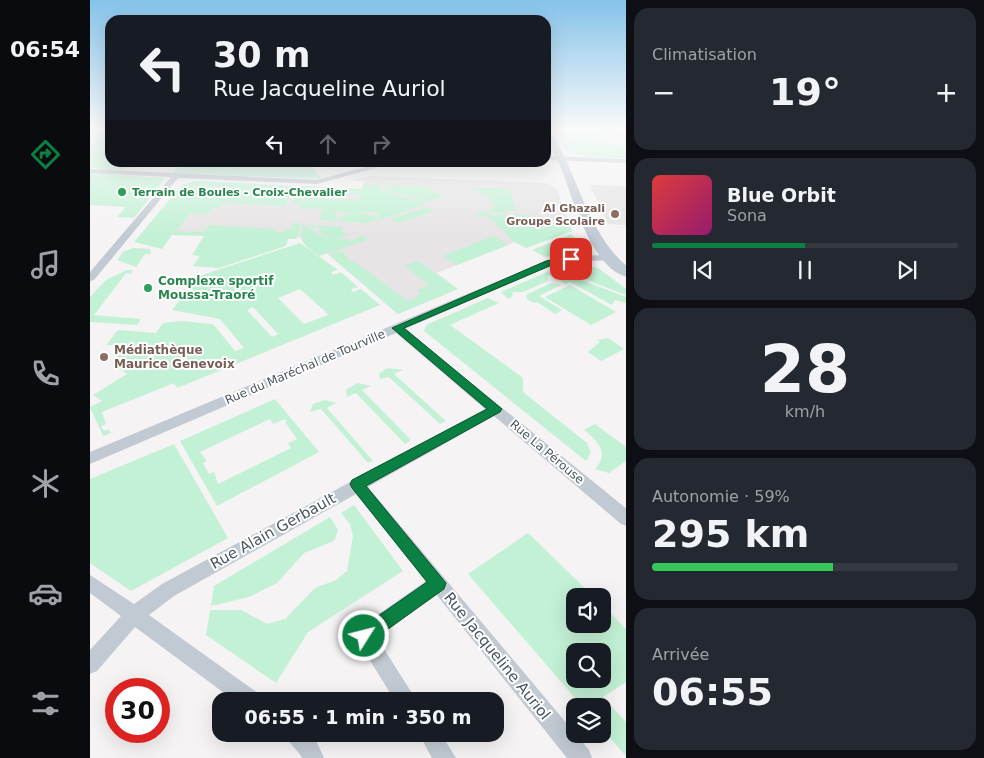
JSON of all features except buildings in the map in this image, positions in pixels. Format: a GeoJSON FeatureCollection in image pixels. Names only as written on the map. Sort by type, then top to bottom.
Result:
{"type":"FeatureCollection","features":[{"type":"Feature","properties":{"kind":"street"},"geometry":{"type":"LineString","coordinates":[[563,164],[595,240],[608,258],[626,273]]}},
{"type":"Feature","properties":{"kind":"street"},"geometry":{"type":"LineString","coordinates":[[90,171],[175,177],[318,182],[376,167]]}},
{"type":"Feature","properties":{"kind":"street"},"geometry":{"type":"LineString","coordinates":[[90,278],[175,177]]}},
{"type":"Feature","properties":{"kind":"street","name":"Rue du Maréchal de Tourville"},"geometry":{"type":"LineString","coordinates":[[90,458],[549,263],[571,259],[608,258]]}},
{"type":"Feature","properties":{"kind":"street","name":"Rue La Pérouse"},"geometry":{"type":"LineString","coordinates":[[397,328],[626,519]]}},
{"type":"Feature","properties":{"kind":"street","name":"Rue Alain Gerbault"},"geometry":{"type":"LineString","coordinates":[[90,664],[134,615],[168,590],[496,409]]}},
{"type":"Feature","properties":{"kind":"street","name":"Rue Jacqueline Auriol"},"geometry":{"type":"LineString","coordinates":[[357,484],[438,583],[572,755]]}},
{"type":"Feature","properties":{"kind":"street"},"geometry":{"type":"LineString","coordinates":[[90,583],[240,692]]}},
{"type":"Feature","properties":{"kind":"street"},"geometry":{"type":"LineString","coordinates":[[401,692],[364,636],[438,583]]}},
{"type":"Feature","properties":{"kind":"street"},"geometry":{"type":"LineString","coordinates":[[305,742],[313,758]]}},
{"type":"Feature","properties":{"kind":"street"},"geometry":{"type":"LineString","coordinates":[[434,742],[445,758]]}},
{"type":"Feature","properties":{"kind":"shaded area"},"geometry":{"type":"Polygon","coordinates":[[[368,176],[546,183],[557,189],[572,231],[526,248],[515,242],[437,273],[458,289],[398,314],[309,238],[172,231],[207,182],[362,189],[364,181],[351,180],[368,176]]]}},
{"type":"Feature","properties":{"kind":"shaded area","name":"Al Ghazali Groupe Scolaire"},"geometry":{"type":"Polygon","coordinates":[[[590,185],[626,186],[626,225],[608,224],[590,185]]]}},
{"type":"Feature","properties":{"kind":"green space"},"geometry":{"type":"Polygon","coordinates":[[[90,164],[105,164],[105,167],[136,167],[109,171],[90,167],[90,164]]]}},
{"type":"Feature","properties":{"kind":"green space"},"geometry":{"type":"Polygon","coordinates":[[[178,167],[313,167],[322,179],[171,173],[178,167]]]}},
{"type":"Feature","properties":{"kind":"green space","name":"Terrain de Boules - Croix-Chevalier"},"geometry":{"type":"Polygon","coordinates":[[[90,173],[163,178],[164,180],[134,218],[117,217],[126,207],[90,205],[90,173]]]}},
{"type":"Feature","properties":{"kind":"green space"},"geometry":{"type":"Polygon","coordinates":[[[195,181],[294,186],[285,206],[223,203],[219,209],[214,208],[208,213],[190,214],[176,231],[203,232],[209,225],[275,229],[275,232],[284,232],[285,229],[294,230],[292,227],[293,223],[301,223],[296,239],[288,239],[286,246],[219,268],[193,266],[200,256],[192,255],[204,236],[172,235],[162,249],[134,242],[182,185],[195,181]]]}},
{"type":"Feature","properties":{"kind":"green space"},"geometry":{"type":"Polygon","coordinates":[[[364,184],[382,185],[381,190],[425,203],[424,205],[379,220],[378,213],[374,212],[337,213],[334,215],[337,217],[336,221],[320,220],[323,209],[300,208],[301,205],[292,204],[300,186],[362,189],[364,184]],[[307,192],[305,198],[354,200],[359,199],[360,195],[307,192]]]}},
{"type":"Feature","properties":{"kind":"green space"},"geometry":{"type":"Polygon","coordinates":[[[385,185],[430,187],[432,188],[428,190],[445,196],[426,202],[385,189],[385,185]]]}},
{"type":"Feature","properties":{"kind":"green space"},"geometry":{"type":"Polygon","coordinates":[[[471,189],[510,189],[514,208],[517,210],[498,213],[487,210],[497,206],[490,202],[493,200],[471,189]]]}},
{"type":"Feature","properties":{"kind":"green space"},"geometry":{"type":"Polygon","coordinates":[[[427,207],[435,211],[399,223],[391,219],[427,207]]]}},
{"type":"Feature","properties":{"kind":"green space"},"geometry":{"type":"Polygon","coordinates":[[[484,211],[489,213],[489,216],[518,214],[531,216],[533,221],[569,223],[572,231],[526,248],[515,242],[487,216],[473,215],[484,211]]]}},
{"type":"Feature","properties":{"kind":"green space"},"geometry":{"type":"Polygon","coordinates":[[[355,213],[375,216],[377,220],[368,223],[338,221],[343,215],[355,213]]]}},
{"type":"Feature","properties":{"kind":"green space"},"geometry":{"type":"Polygon","coordinates":[[[303,224],[322,236],[351,241],[362,235],[368,240],[319,256],[306,246],[302,240],[301,230],[303,224]]]}},
{"type":"Feature","properties":{"kind":"green space"},"geometry":{"type":"Polygon","coordinates":[[[309,225],[343,227],[341,231],[348,235],[337,238],[329,237],[319,231],[320,228],[310,227],[309,225]]]}},
{"type":"Feature","properties":{"kind":"green space"},"geometry":{"type":"Polygon","coordinates":[[[571,234],[584,249],[582,252],[545,257],[532,250],[571,234]]]}},
{"type":"Feature","properties":{"kind":"green space"},"geometry":{"type":"Polygon","coordinates":[[[493,236],[508,245],[457,265],[443,256],[493,236]]]}},
{"type":"Feature","properties":{"kind":"green space"},"geometry":{"type":"Polygon","coordinates":[[[300,243],[338,270],[331,272],[333,275],[341,272],[358,287],[351,289],[353,292],[361,289],[380,305],[177,388],[174,383],[102,412],[106,424],[101,426],[104,431],[109,429],[111,433],[103,436],[90,407],[102,401],[93,395],[127,374],[112,364],[121,350],[113,345],[106,345],[118,330],[156,333],[163,323],[181,321],[213,324],[235,351],[244,348],[220,319],[172,310],[199,276],[300,243]],[[300,289],[278,298],[304,324],[328,315],[328,314],[300,289]],[[253,307],[247,310],[272,337],[278,334],[253,307]]]}},
{"type":"Feature","properties":{"kind":"green space"},"geometry":{"type":"Polygon","coordinates":[[[133,248],[150,249],[151,254],[145,254],[136,267],[117,260],[123,252],[133,248]]]}},
{"type":"Feature","properties":{"kind":"green space"},"geometry":{"type":"Polygon","coordinates":[[[341,251],[349,258],[347,259],[353,261],[408,301],[421,294],[417,290],[430,285],[404,266],[418,261],[458,289],[398,314],[329,255],[341,251]]]}},
{"type":"Feature","properties":{"kind":"green space"},"geometry":{"type":"Polygon","coordinates":[[[582,265],[598,268],[626,289],[626,295],[558,269],[582,265]]]}},
{"type":"Feature","properties":{"kind":"green space"},"geometry":{"type":"Polygon","coordinates":[[[127,270],[133,270],[131,274],[126,273],[94,315],[141,319],[137,325],[90,322],[90,297],[106,280],[127,270]]]}},
{"type":"Feature","properties":{"kind":"green space"},"geometry":{"type":"Polygon","coordinates":[[[549,271],[558,271],[626,297],[626,303],[615,300],[612,305],[570,282],[565,284],[556,277],[551,276],[548,276],[548,281],[523,292],[513,292],[512,297],[508,299],[501,292],[549,271]]]}},
{"type":"Feature","properties":{"kind":"green space"},"geometry":{"type":"Polygon","coordinates":[[[551,283],[561,285],[539,296],[562,310],[555,314],[537,302],[534,303],[527,299],[526,295],[551,283]]]}},
{"type":"Feature","properties":{"kind":"green space"},"geometry":{"type":"Polygon","coordinates":[[[570,285],[616,312],[591,325],[545,297],[570,285]]]}},
{"type":"Feature","properties":{"kind":"green space"},"geometry":{"type":"Polygon","coordinates":[[[488,298],[499,303],[450,325],[523,378],[523,392],[587,443],[591,453],[586,461],[424,331],[426,325],[488,298]]]}},
{"type":"Feature","properties":{"kind":"green space"},"geometry":{"type":"Polygon","coordinates":[[[608,338],[624,349],[601,361],[588,352],[600,342],[597,340],[608,338]]]}},
{"type":"Feature","properties":{"kind":"green space"},"geometry":{"type":"Polygon","coordinates":[[[387,368],[403,370],[394,374],[446,421],[440,424],[389,377],[380,379],[379,374],[387,368]]]}},
{"type":"Feature","properties":{"kind":"green space"},"geometry":{"type":"Polygon","coordinates":[[[357,383],[371,386],[362,390],[411,440],[405,444],[356,393],[347,397],[346,390],[357,383]]]}},
{"type":"Feature","properties":{"kind":"green space"},"geometry":{"type":"Polygon","coordinates":[[[275,399],[319,452],[217,506],[180,441],[275,399]],[[270,419],[200,452],[207,461],[203,463],[209,474],[214,472],[218,484],[291,448],[288,443],[297,439],[285,422],[287,421],[285,419],[273,424],[270,419]]]}},
{"type":"Feature","properties":{"kind":"green space"},"geometry":{"type":"Polygon","coordinates":[[[325,400],[336,403],[327,408],[373,461],[368,463],[321,409],[310,412],[313,404],[325,400]]]}},
{"type":"Feature","properties":{"kind":"green space"},"geometry":{"type":"Polygon","coordinates":[[[595,424],[626,447],[626,461],[609,473],[595,469],[602,458],[602,453],[598,443],[584,430],[595,424]]]}},
{"type":"Feature","properties":{"kind":"green space"},"geometry":{"type":"Polygon","coordinates":[[[174,444],[228,538],[131,591],[90,563],[90,479],[174,444]]]}},
{"type":"Feature","properties":{"kind":"green space"},"geometry":{"type":"Polygon","coordinates":[[[354,505],[403,571],[308,632],[276,683],[206,635],[210,610],[241,610],[267,624],[285,619],[315,588],[336,580],[347,571],[353,536],[350,524],[341,513],[354,505]]]}},
{"type":"Feature","properties":{"kind":"green space"},"geometry":{"type":"Polygon","coordinates":[[[330,517],[338,530],[334,541],[304,553],[277,583],[249,597],[211,606],[214,586],[330,517]]]}},
{"type":"Feature","properties":{"kind":"green space"},"geometry":{"type":"Polygon","coordinates":[[[528,533],[585,588],[566,588],[566,633],[611,633],[611,614],[626,629],[626,682],[604,698],[575,698],[566,688],[611,688],[611,643],[566,643],[566,687],[468,574],[528,533]]]}},
{"type":"Feature","properties":{"kind":"green space"},"geometry":{"type":"Polygon","coordinates":[[[611,706],[626,722],[626,756],[611,739],[611,706]]]}},
{"type":"Feature","properties":{"kind":"place","name":"Terrain de Boules - Croix-Chevalier"},"geometry":{"type":"Point","coordinates":[122,192]}},
{"type":"Feature","properties":{"kind":"place","name":"Al Ghazali Groupe Scolaire"},"geometry":{"type":"Point","coordinates":[615,214]}},
{"type":"Feature","properties":{"kind":"place","name":"Complexe sportif Moussa-Traoré"},"geometry":{"type":"Point","coordinates":[148,288]}},
{"type":"Feature","properties":{"kind":"place","name":"Médiathèque Maurice Genevoix"},"geometry":{"type":"Point","coordinates":[104,357]}},
{"type":"Feature","properties":{"kind":"route"},"geometry":{"type":"LineString","coordinates":[[364,636],[438,583],[357,484],[496,409],[397,328],[549,263],[571,259]]}}]}
